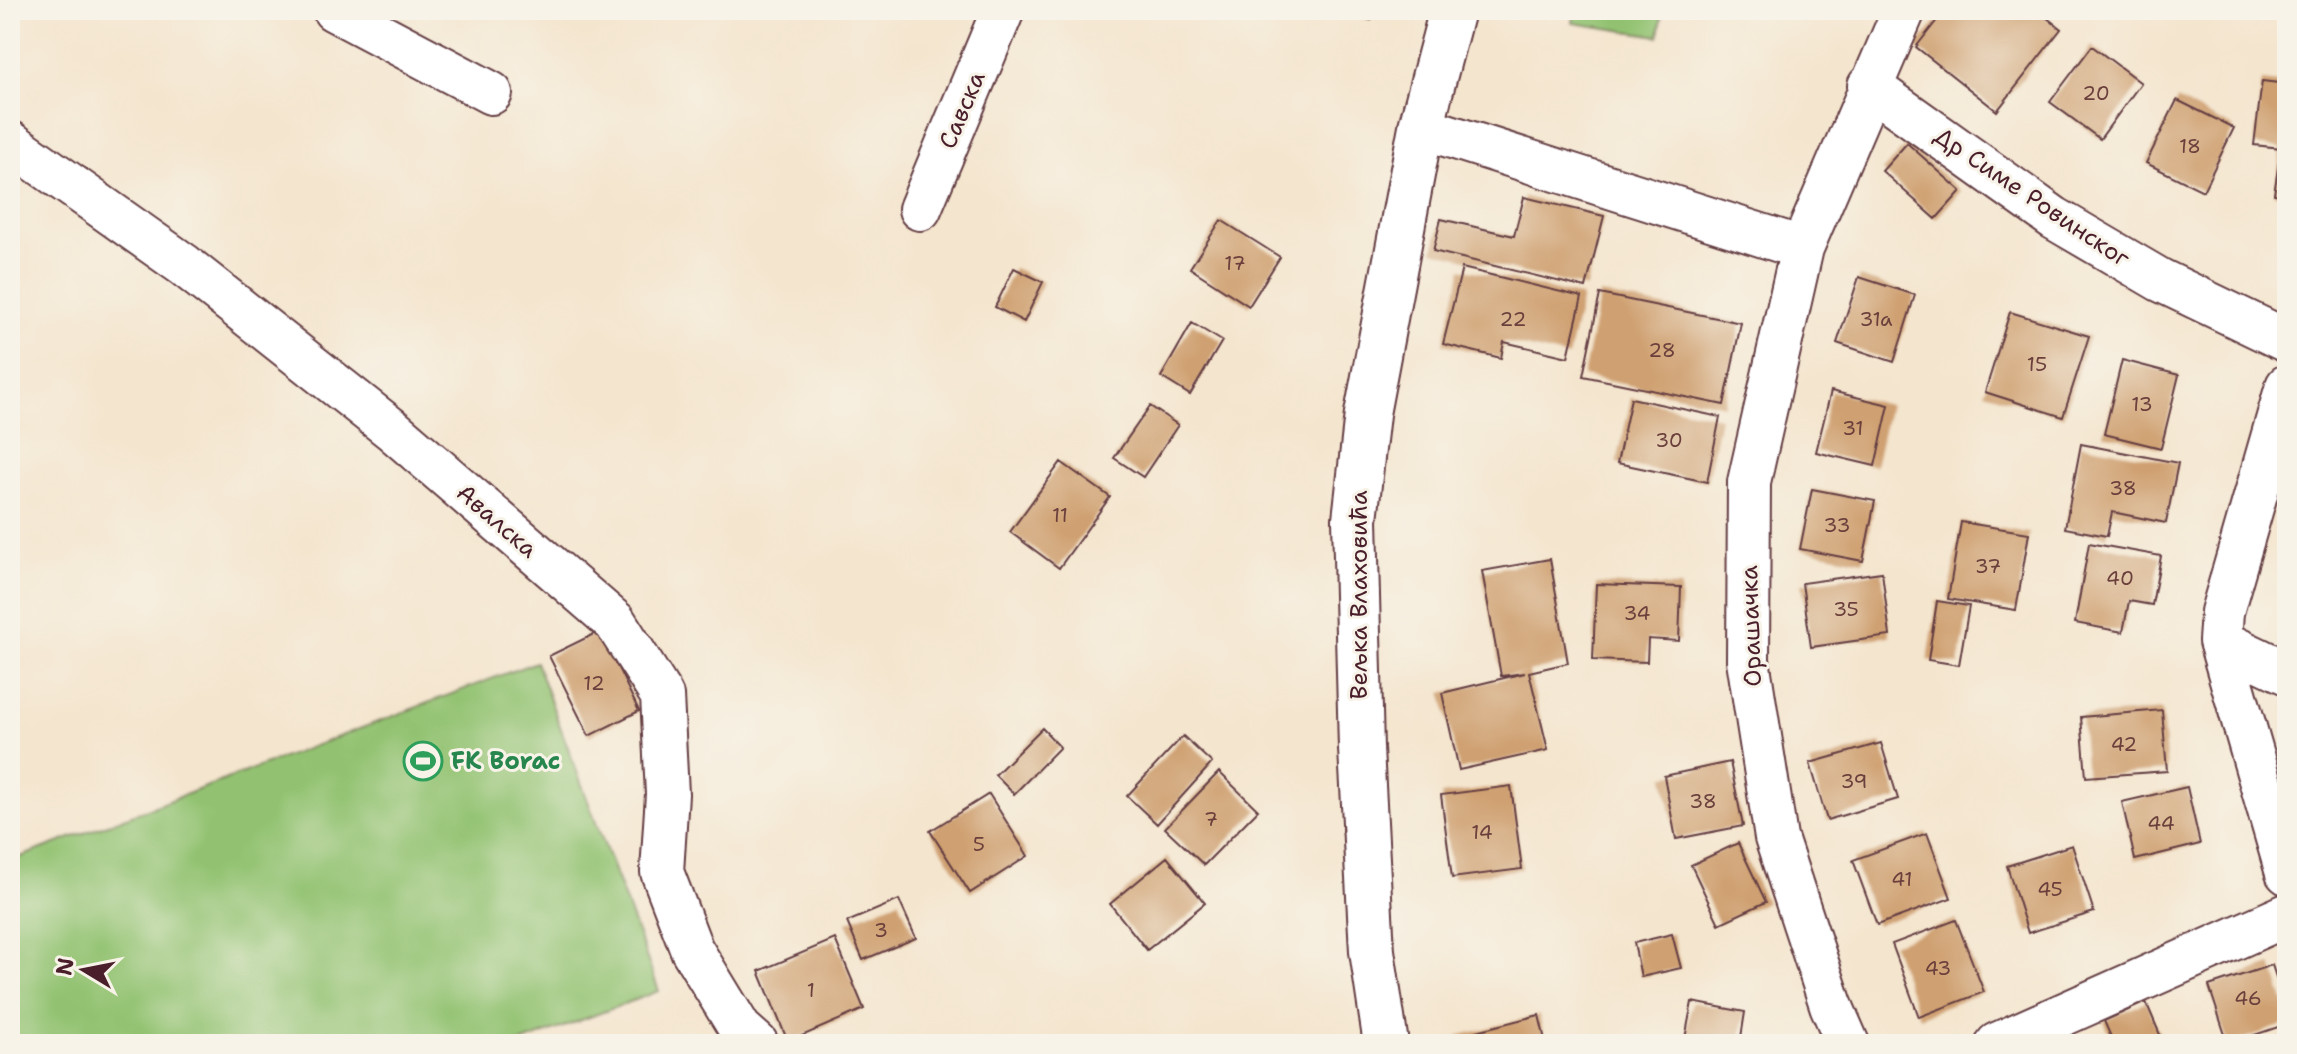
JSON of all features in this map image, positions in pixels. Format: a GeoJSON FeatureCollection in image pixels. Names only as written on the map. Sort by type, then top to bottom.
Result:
{"type":"FeatureCollection","features":[{"type":"Feature","properties":{"kind":"street"},"geometry":{"type":"LineString","coordinates":[[334,10],[491,93]]}},
{"type":"Feature","properties":{"kind":"street","name":"Савска"},"geometry":{"type":"LineString","coordinates":[[920,209],[1003,10]]}},
{"type":"Feature","properties":{"kind":"street","name":"Вељка Влаховића"},"geometry":{"type":"LineString","coordinates":[[1386,1044],[1371,936],[1361,749],[1355,519],[1367,414],[1421,127],[1452,10]]}},
{"type":"Feature","properties":{"kind":"street"},"geometry":{"type":"LineString","coordinates":[[1869,86],[1904,10]]}},
{"type":"Feature","properties":{"kind":"street","name":"Орашачка"},"geometry":{"type":"LineString","coordinates":[[1848,1044],[1831,1005],[1776,838],[1748,660],[1749,482],[1802,248],[1869,86]]}},
{"type":"Feature","properties":{"kind":"street","name":"Др Симе Ровинског"},"geometry":{"type":"LineString","coordinates":[[1869,86],[2054,218],[2160,280],[2287,341]]}},
{"type":"Feature","properties":{"kind":"street"},"geometry":{"type":"LineString","coordinates":[[1421,127],[1802,248]]}},
{"type":"Feature","properties":{"kind":"street","name":"Авалска"},"geometry":{"type":"LineString","coordinates":[[10,142],[184,265],[381,422],[615,622],[662,696],[667,794],[662,872],[692,950],[740,1029],[757,1044]]}},
{"type":"Feature","properties":{"kind":"street"},"geometry":{"type":"LineString","coordinates":[[2287,386],[2222,612],[2220,641],[2287,873]]}},
{"type":"Feature","properties":{"kind":"street"},"geometry":{"type":"LineString","coordinates":[[2220,641],[2287,673]]}},
{"type":"Feature","properties":{"kind":"street"},"geometry":{"type":"LineString","coordinates":[[1997,1044],[2287,915]]}},
{"type":"Feature","properties":{"kind":"green space"},"geometry":{"type":"Polygon","coordinates":[[[1575,10],[1663,10],[1659,36],[1573,23],[1575,10]]]}},
{"type":"Feature","properties":{"kind":"green space","name":"FK Borac"},"geometry":{"type":"Polygon","coordinates":[[[536,662],[659,991],[518,1044],[10,1044],[10,861],[536,662]]]}},
{"type":"Feature","properties":{"kind":"building"},"geometry":{"type":"Polygon","coordinates":[[[1328,10],[1372,10],[1371,20],[1328,10]]]}},
{"type":"Feature","properties":{"kind":"building"},"geometry":{"type":"Polygon","coordinates":[[[1945,10],[2037,10],[2061,29],[1997,111],[1916,47],[1945,10]]]}},
{"type":"Feature","properties":{"kind":"building"},"geometry":{"type":"Polygon","coordinates":[[[2092,46],[2141,83],[2100,139],[2050,102],[2092,46]]]}},
{"type":"Feature","properties":{"kind":"building"},"geometry":{"type":"Polygon","coordinates":[[[2262,81],[2287,84],[2287,196],[2274,194],[2281,148],[2254,145],[2262,81]]]}},
{"type":"Feature","properties":{"kind":"building"},"geometry":{"type":"Polygon","coordinates":[[[2177,100],[2234,128],[2203,191],[2146,163],[2177,100]]]}},
{"type":"Feature","properties":{"kind":"building"},"geometry":{"type":"Polygon","coordinates":[[[1907,143],[1961,191],[1936,219],[1882,171],[1907,143]]]}},
{"type":"Feature","properties":{"kind":"building"},"geometry":{"type":"Polygon","coordinates":[[[1524,197],[1604,216],[1586,288],[1433,251],[1441,219],[1514,236],[1524,197]]]}},
{"type":"Feature","properties":{"kind":"building"},"geometry":{"type":"Polygon","coordinates":[[[1221,220],[1280,257],[1249,306],[1190,268],[1221,220]]]}},
{"type":"Feature","properties":{"kind":"building"},"geometry":{"type":"Polygon","coordinates":[[[1014,268],[1043,282],[1024,322],[995,307],[1014,268]]]}},
{"type":"Feature","properties":{"kind":"building"},"geometry":{"type":"Polygon","coordinates":[[[1462,268],[1582,297],[1568,357],[1504,342],[1501,358],[1443,344],[1462,268]]]}},
{"type":"Feature","properties":{"kind":"building"},"geometry":{"type":"Polygon","coordinates":[[[1859,277],[1915,295],[1894,362],[1837,343],[1859,277]]]}},
{"type":"Feature","properties":{"kind":"building"},"geometry":{"type":"Polygon","coordinates":[[[1600,294],[1741,323],[1724,405],[1583,376],[1600,294]]]}},
{"type":"Feature","properties":{"kind":"building"},"geometry":{"type":"Polygon","coordinates":[[[2010,312],[2089,336],[2063,417],[1985,392],[2010,312]]]}},
{"type":"Feature","properties":{"kind":"building"},"geometry":{"type":"Polygon","coordinates":[[[1192,323],[1222,341],[1190,395],[1161,377],[1192,323]]]}},
{"type":"Feature","properties":{"kind":"building"},"geometry":{"type":"Polygon","coordinates":[[[2122,360],[2179,375],[2161,448],[2104,434],[2122,360]]]}},
{"type":"Feature","properties":{"kind":"building"},"geometry":{"type":"Polygon","coordinates":[[[1831,391],[1889,405],[1875,466],[1816,452],[1831,391]]]}},
{"type":"Feature","properties":{"kind":"building"},"geometry":{"type":"Polygon","coordinates":[[[1631,398],[1720,417],[1707,482],[1617,463],[1631,398]]]}},
{"type":"Feature","properties":{"kind":"building"},"geometry":{"type":"Polygon","coordinates":[[[1150,406],[1178,425],[1143,477],[1114,458],[1150,406]]]}},
{"type":"Feature","properties":{"kind":"building"},"geometry":{"type":"Polygon","coordinates":[[[2081,444],[2178,463],[2166,523],[2112,512],[2107,536],[2065,528],[2081,444]]]}},
{"type":"Feature","properties":{"kind":"building"},"geometry":{"type":"Polygon","coordinates":[[[1061,462],[1110,497],[1059,568],[1010,532],[1061,462]]]}},
{"type":"Feature","properties":{"kind":"building"},"geometry":{"type":"Polygon","coordinates":[[[1812,489],[1875,501],[1863,561],[1800,549],[1812,489]]]}},
{"type":"Feature","properties":{"kind":"building"},"geometry":{"type":"Polygon","coordinates":[[[1961,522],[2029,533],[2016,610],[1948,599],[1961,522]]]}},
{"type":"Feature","properties":{"kind":"building"},"geometry":{"type":"Polygon","coordinates":[[[2089,543],[2161,556],[2152,605],[2129,601],[2123,632],[2075,623],[2089,543]]]}},
{"type":"Feature","properties":{"kind":"building"},"geometry":{"type":"Polygon","coordinates":[[[1550,559],[1568,663],[1529,672],[1548,750],[1459,770],[1442,693],[1525,673],[1501,676],[1482,571],[1550,559]]]}},
{"type":"Feature","properties":{"kind":"building"},"geometry":{"type":"Polygon","coordinates":[[[1882,572],[1890,636],[1811,647],[1802,583],[1882,572]]]}},
{"type":"Feature","properties":{"kind":"building"},"geometry":{"type":"Polygon","coordinates":[[[1596,584],[1681,587],[1679,641],[1648,639],[1647,662],[1593,660],[1596,584]]]}},
{"type":"Feature","properties":{"kind":"building"},"geometry":{"type":"Polygon","coordinates":[[[1937,601],[1969,606],[1959,665],[1928,660],[1937,601]]]}},
{"type":"Feature","properties":{"kind":"building"},"geometry":{"type":"Polygon","coordinates":[[[600,631],[639,711],[589,736],[549,656],[600,631]]]}},
{"type":"Feature","properties":{"kind":"building"},"geometry":{"type":"Polygon","coordinates":[[[2162,710],[2167,771],[2086,777],[2081,717],[2162,710]]]}},
{"type":"Feature","properties":{"kind":"building"},"geometry":{"type":"Polygon","coordinates":[[[1042,728],[1060,747],[1014,794],[995,775],[1042,728]]]}},
{"type":"Feature","properties":{"kind":"building"},"geometry":{"type":"Polygon","coordinates":[[[1183,736],[1212,763],[1157,824],[1127,796],[1183,736]]]}},
{"type":"Feature","properties":{"kind":"building"},"geometry":{"type":"Polygon","coordinates":[[[1881,743],[1898,799],[1827,820],[1810,763],[1881,743]]]}},
{"type":"Feature","properties":{"kind":"building"},"geometry":{"type":"Polygon","coordinates":[[[1730,762],[1743,826],[1676,839],[1664,776],[1730,762]]]}},
{"type":"Feature","properties":{"kind":"building"},"geometry":{"type":"Polygon","coordinates":[[[1219,772],[1258,810],[1204,865],[1165,828],[1219,772]]]}},
{"type":"Feature","properties":{"kind":"building"},"geometry":{"type":"Polygon","coordinates":[[[1511,786],[1522,869],[1452,878],[1441,795],[1511,786]]]}},
{"type":"Feature","properties":{"kind":"building"},"geometry":{"type":"Polygon","coordinates":[[[2187,787],[2200,844],[2135,860],[2122,802],[2187,787]]]}},
{"type":"Feature","properties":{"kind":"building"},"geometry":{"type":"Polygon","coordinates":[[[989,794],[1028,856],[970,893],[930,831],[989,794]]]}},
{"type":"Feature","properties":{"kind":"building"},"geometry":{"type":"Polygon","coordinates":[[[1927,833],[1951,898],[1877,925],[1853,860],[1927,833]]]}},
{"type":"Feature","properties":{"kind":"building"},"geometry":{"type":"Polygon","coordinates":[[[1738,843],[1766,902],[1719,924],[1691,865],[1738,843]]]}},
{"type":"Feature","properties":{"kind":"building"},"geometry":{"type":"Polygon","coordinates":[[[2072,845],[2094,912],[2028,933],[2007,866],[2072,845]]]}},
{"type":"Feature","properties":{"kind":"building"},"geometry":{"type":"Polygon","coordinates":[[[1167,857],[1205,903],[1147,950],[1110,904],[1167,857]]]}},
{"type":"Feature","properties":{"kind":"building"},"geometry":{"type":"Polygon","coordinates":[[[899,900],[916,938],[863,960],[847,922],[899,900]]]}},
{"type":"Feature","properties":{"kind":"building"},"geometry":{"type":"Polygon","coordinates":[[[1956,920],[1984,992],[1919,1017],[1892,944],[1956,920]]]}},
{"type":"Feature","properties":{"kind":"building"},"geometry":{"type":"Polygon","coordinates":[[[1672,934],[1681,968],[1641,977],[1634,943],[1672,934]]]}},
{"type":"Feature","properties":{"kind":"building"},"geometry":{"type":"Polygon","coordinates":[[[835,939],[864,1009],[788,1042],[759,971],[835,939]]]}},
{"type":"Feature","properties":{"kind":"building"},"geometry":{"type":"Polygon","coordinates":[[[2272,965],[2287,1010],[2287,1024],[2228,1044],[2209,986],[2272,965]]]}},
{"type":"Feature","properties":{"kind":"building"},"geometry":{"type":"Polygon","coordinates":[[[1692,1002],[1745,1012],[1740,1044],[1684,1044],[1692,1002]]]}},
{"type":"Feature","properties":{"kind":"building"},"geometry":{"type":"Polygon","coordinates":[[[2146,1002],[2164,1044],[2114,1044],[2104,1021],[2146,1002]]]}},
{"type":"Feature","properties":{"kind":"building"},"geometry":{"type":"Polygon","coordinates":[[[1539,1015],[1546,1044],[1459,1044],[1457,1036],[1539,1015]]]}},
{"type":"Feature","properties":{"kind":"place","name":"FK Borac"},"geometry":{"type":"Point","coordinates":[423,761]}}]}
